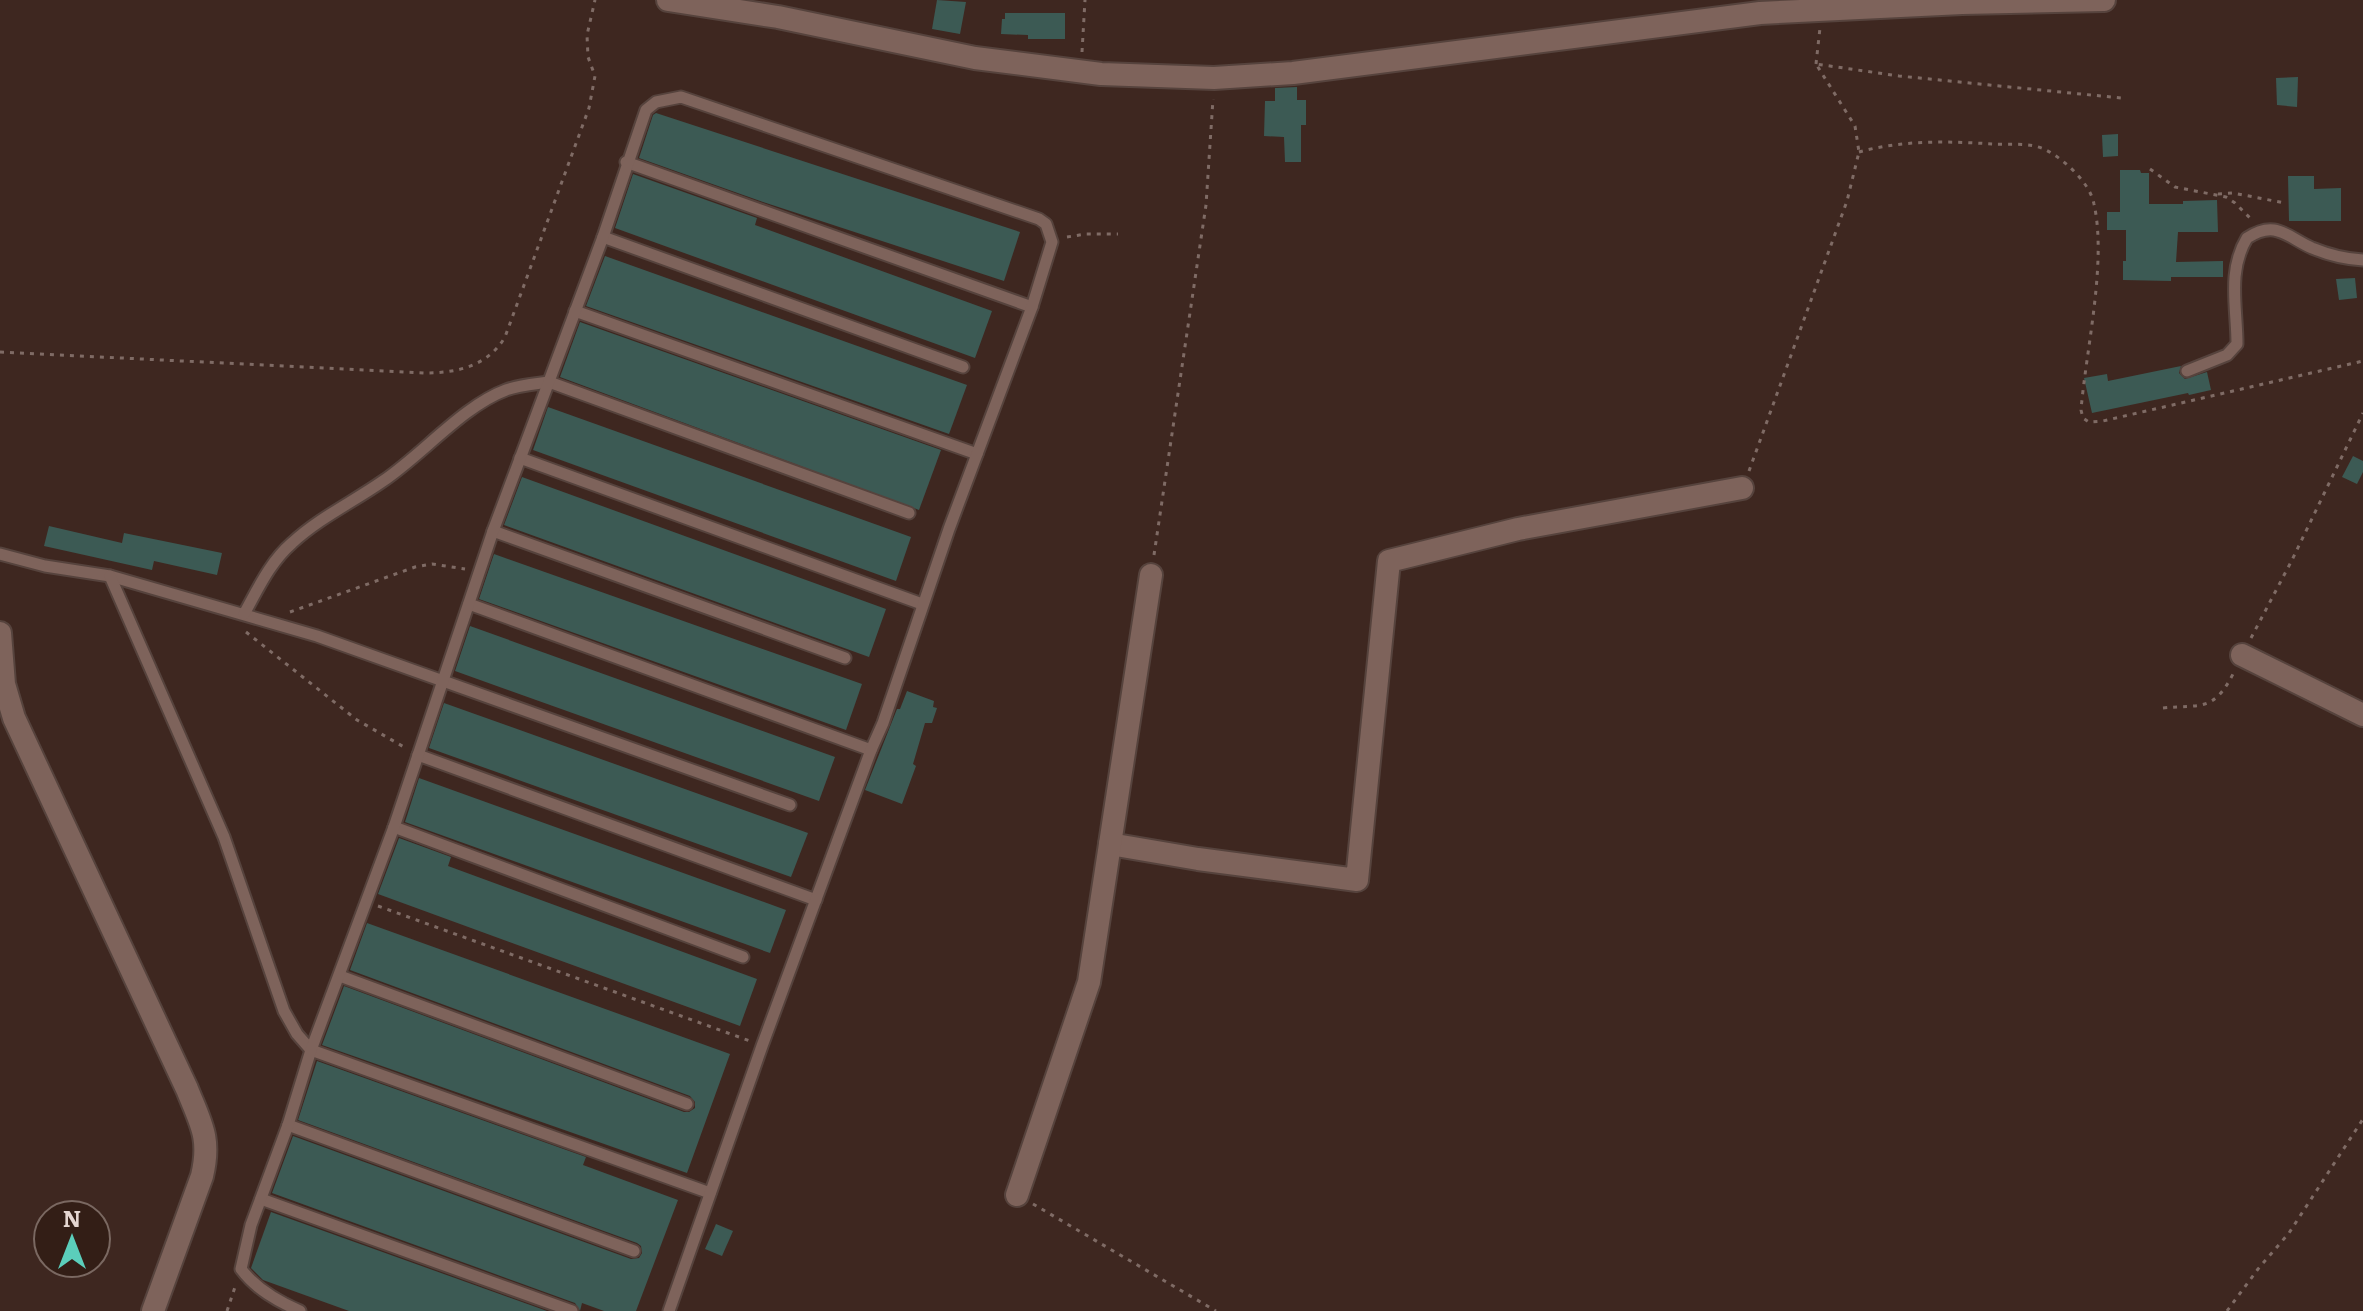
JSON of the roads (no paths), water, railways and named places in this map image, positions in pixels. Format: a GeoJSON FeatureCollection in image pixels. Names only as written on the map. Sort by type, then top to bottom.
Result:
{"type":"FeatureCollection","features":[{"type":"Feature","properties":{"kind":"street"},"geometry":{"type":"LineString","coordinates":[[668,0],[778,17],[975,58],[1081,72],[1214,78],[1293,73],[1760,13],[1962,1],[2104,0]]}},
{"type":"Feature","properties":{"kind":"street"},"geometry":{"type":"LineString","coordinates":[[1110,844],[1357,880],[1389,561],[1518,529],[1742,488]]}},
{"type":"Feature","properties":{"kind":"street"},"geometry":{"type":"LineString","coordinates":[[1017,1195],[1089,982],[1151,575]]}},
{"type":"Feature","properties":{"kind":"street"},"geometry":{"type":"LineString","coordinates":[[0,633],[4,684],[14,718],[187,1089],[205,1136],[207,1158],[202,1176],[153,1311]]}},
{"type":"Feature","properties":{"kind":"street"},"geometry":{"type":"LineString","coordinates":[[2242,655],[2363,715]]}},
{"type":"Feature","properties":{"kind":"lane"},"geometry":{"type":"LineString","coordinates":[[300,1311],[262,1291],[249,1280],[241,1269],[245,1246],[311,1050],[394,827],[493,531],[603,237],[626,162],[646,110],[656,102],[681,97],[1039,219],[1046,224],[1052,242],[1032,307],[922,604],[883,723],[762,1046],[669,1311]]}},
{"type":"Feature","properties":{"kind":"lane"},"geometry":{"type":"LineString","coordinates":[[626,162],[1032,307]]}},
{"type":"Feature","properties":{"kind":"lane"},"geometry":{"type":"LineString","coordinates":[[2187,371],[2227,355],[2237,344],[2234,279],[2237,259],[2247,238],[2264,229],[2288,233],[2308,246],[2331,255],[2363,260]]}},
{"type":"Feature","properties":{"kind":"lane"},"geometry":{"type":"LineString","coordinates":[[603,237],[963,367]]}},
{"type":"Feature","properties":{"kind":"lane"},"geometry":{"type":"LineString","coordinates":[[575,311],[977,454]]}},
{"type":"Feature","properties":{"kind":"lane"},"geometry":{"type":"LineString","coordinates":[[244,614],[275,561],[314,525],[385,480],[475,406],[509,389],[549,382],[909,513]]}},
{"type":"Feature","properties":{"kind":"lane"},"geometry":{"type":"LineString","coordinates":[[520,458],[922,604]]}},
{"type":"Feature","properties":{"kind":"lane"},"geometry":{"type":"LineString","coordinates":[[493,531],[845,658]]}},
{"type":"Feature","properties":{"kind":"lane"},"geometry":{"type":"LineString","coordinates":[[0,554],[45,566],[110,576],[267,621],[443,680],[790,805]]}},
{"type":"Feature","properties":{"kind":"lane"},"geometry":{"type":"LineString","coordinates":[[110,576],[224,837],[284,1011],[297,1034],[311,1050],[710,1193]]}},
{"type":"Feature","properties":{"kind":"lane"},"geometry":{"type":"LineString","coordinates":[[469,604],[871,750]]}},
{"type":"Feature","properties":{"kind":"lane"},"geometry":{"type":"LineString","coordinates":[[418,755],[816,900]]}},
{"type":"Feature","properties":{"kind":"lane"},"geometry":{"type":"LineString","coordinates":[[394,827],[743,957]]}},
{"type":"Feature","properties":{"kind":"lane"},"geometry":{"type":"LineString","coordinates":[[340,976],[687,1104]]}},
{"type":"Feature","properties":{"kind":"lane"},"geometry":{"type":"LineString","coordinates":[[288,1125],[634,1251]]}},
{"type":"Feature","properties":{"kind":"lane"},"geometry":{"type":"LineString","coordinates":[[261,1199],[572,1311]]}}]}
